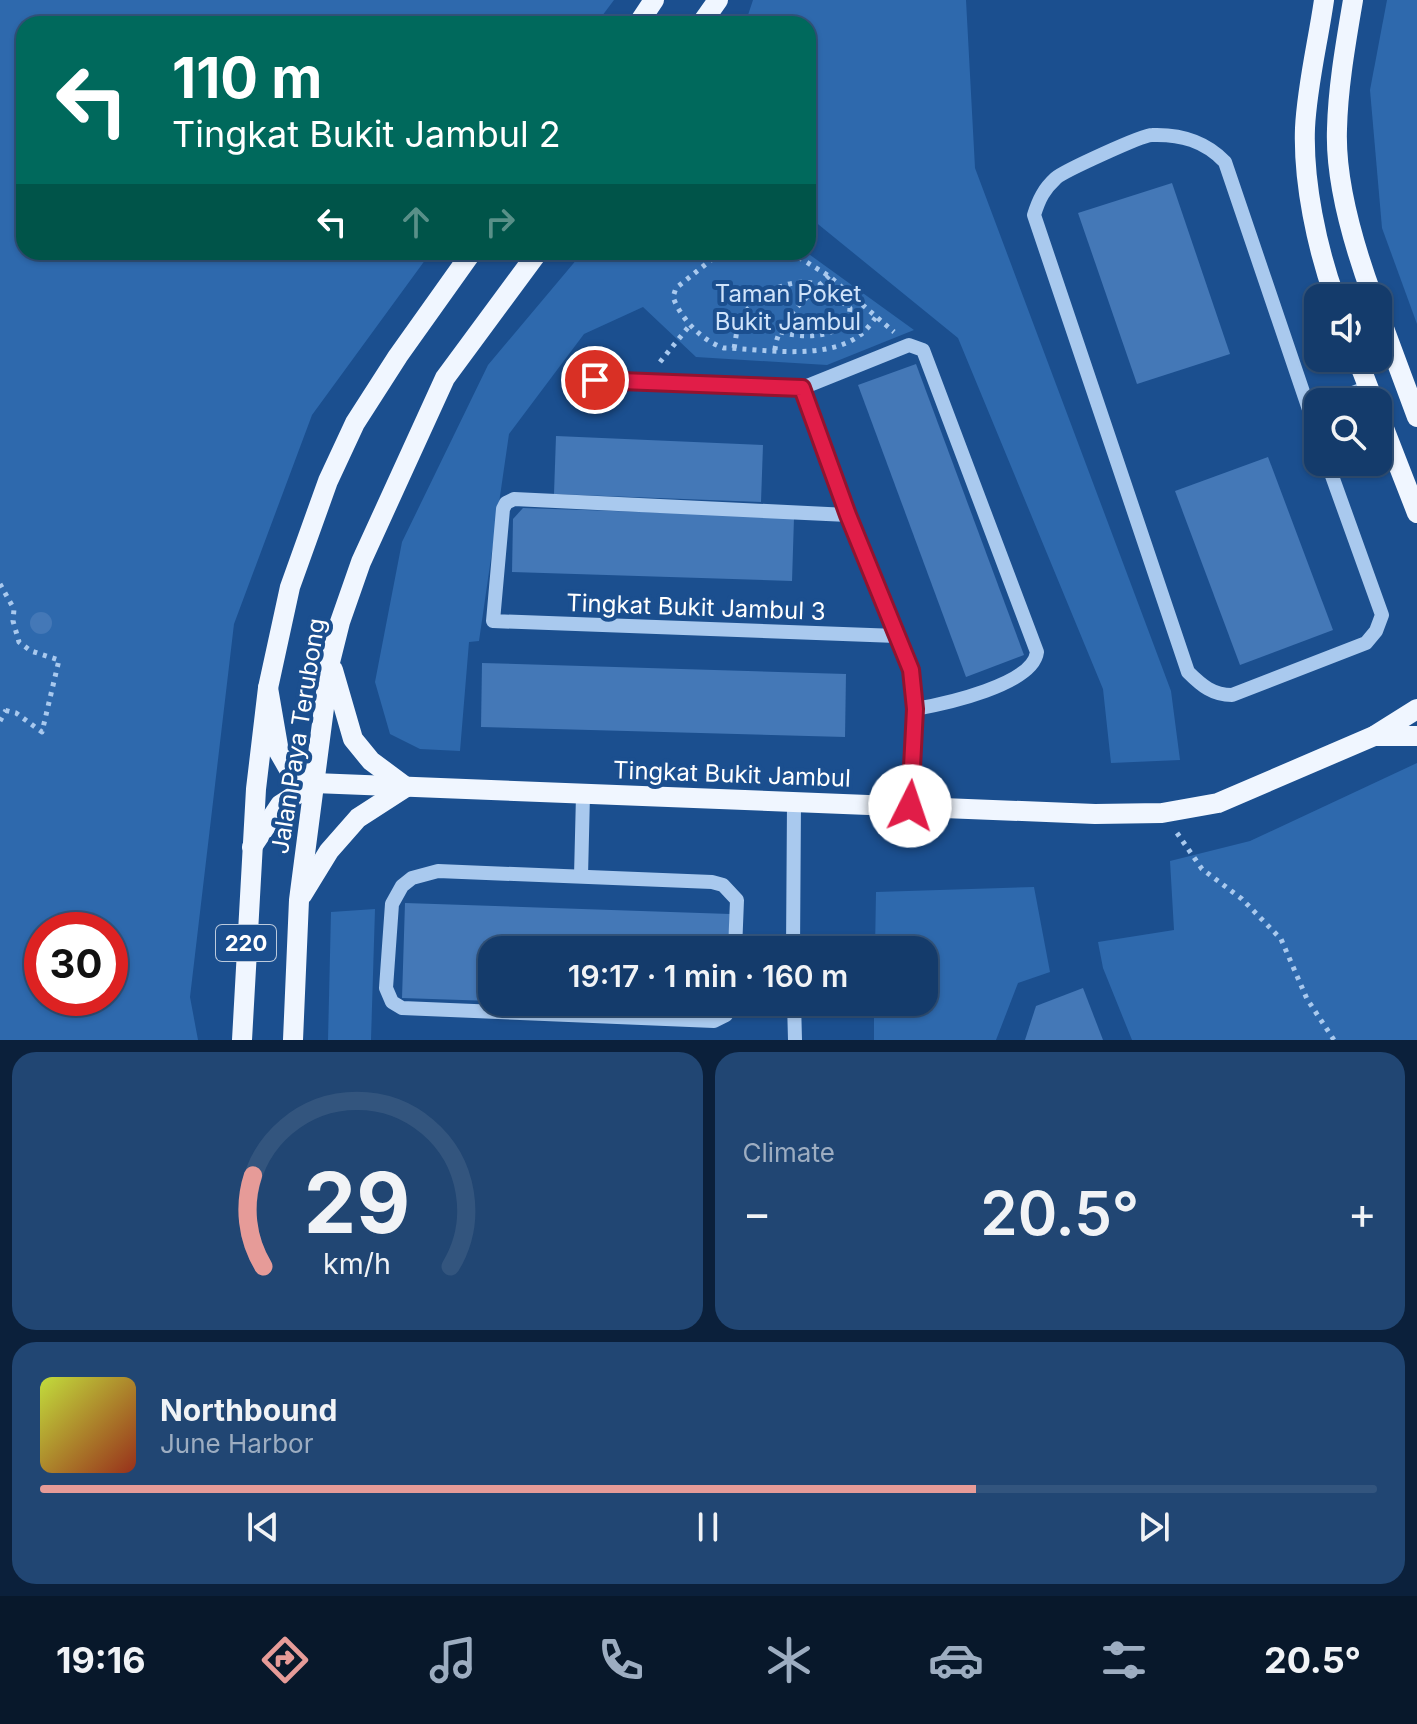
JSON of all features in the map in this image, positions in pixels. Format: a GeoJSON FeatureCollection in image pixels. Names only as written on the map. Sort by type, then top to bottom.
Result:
{"type":"FeatureCollection","features":[{"type":"Feature","properties":{"kind":"main road"},"geometry":{"type":"LineString","coordinates":[[1324,0],[1305,129],[1310,200],[1330,284]]}},
{"type":"Feature","properties":{"kind":"main road"},"geometry":{"type":"LineString","coordinates":[[1353,0],[1336,131],[1342,183],[1368,284]]}},
{"type":"Feature","properties":{"kind":"main road","name":"Jalan Paya Terubong"},"geometry":{"type":"LineString","coordinates":[[242,1040],[252,847],[268,688],[290,587],[328,481],[355,423],[466,260]]}},
{"type":"Feature","properties":{"kind":"main road","name":"Jalan Paya Terubong"},"geometry":{"type":"LineString","coordinates":[[293,1040],[299,900],[330,662],[340,622],[361,562],[445,378],[532,260]]}},
{"type":"Feature","properties":{"kind":"main road"},"geometry":{"type":"LineString","coordinates":[[1392,350],[1417,417]]}},
{"type":"Feature","properties":{"kind":"main road"},"geometry":{"type":"LineString","coordinates":[[1392,449],[1417,513]]}},
{"type":"Feature","properties":{"kind":"main road"},"geometry":{"type":"LineString","coordinates":[[299,900],[329,851],[358,818],[406,787],[371,761],[353,739],[330,662]]}},
{"type":"Feature","properties":{"kind":"main road"},"geometry":{"type":"LineString","coordinates":[[268,688],[279,752],[291,773],[314,783]]}},
{"type":"Feature","properties":{"kind":"main road"},"geometry":{"type":"LineString","coordinates":[[1374,736],[1417,709]]}},
{"type":"Feature","properties":{"kind":"main road"},"geometry":{"type":"LineString","coordinates":[[1374,736],[1417,736]]}},
{"type":"Feature","properties":{"kind":"main road","name":"Tingkat Bukit Jambul"},"geometry":{"type":"LineString","coordinates":[[314,783],[1095,814],[1162,813],[1218,803],[1374,736]]}},
{"type":"Feature","properties":{"kind":"main road"},"geometry":{"type":"LineString","coordinates":[[252,847],[280,805],[314,783]]}},
{"type":"Feature","properties":{"kind":"street"},"geometry":{"type":"LineString","coordinates":[[1306,388],[1225,162],[1212,148],[1194,139],[1149,134],[1059,175],[1040,195],[1034,215],[1038,229],[1188,672],[1202,687],[1220,695],[1232,695],[1366,643],[1376,631],[1382,615],[1332,476]]}},
{"type":"Feature","properties":{"kind":"street"},"geometry":{"type":"LineString","coordinates":[[570,379],[802,388],[909,345],[923,350],[1037,652],[1036,661],[1027,672],[957,702],[915,709]]}},
{"type":"Feature","properties":{"kind":"street"},"geometry":{"type":"LineString","coordinates":[[802,388],[848,515],[911,670],[915,709],[910,806]]}},
{"type":"Feature","properties":{"kind":"street","name":"Tingkat Bukit Jambul 3"},"geometry":{"type":"LineString","coordinates":[[848,515],[514,499],[506,503],[503,509],[493,621],[897,636]]}},
{"type":"Feature","properties":{"kind":"street"},"geometry":{"type":"LineString","coordinates":[[581,876],[583,795]]}},
{"type":"Feature","properties":{"kind":"street"},"geometry":{"type":"LineString","coordinates":[[793,936],[794,803]]}},
{"type":"Feature","properties":{"kind":"street"},"geometry":{"type":"LineString","coordinates":[[478,1011],[402,1008],[392,1002],[386,988],[392,904],[402,886],[412,878],[438,871],[712,882],[723,885],[737,900],[736,936]]}},
{"type":"Feature","properties":{"kind":"street"},"geometry":{"type":"LineString","coordinates":[[594,1016],[714,1021],[724,1016]]}},
{"type":"Feature","properties":{"kind":"street"},"geometry":{"type":"LineString","coordinates":[[794,1016],[795,1040]]}},
{"type":"Feature","properties":{"kind":"path"},"geometry":{"type":"LineString","coordinates":[[711,260],[676,288],[673,297],[690,325],[716,345],[819,351],[837,347],[861,335],[877,316],[829,276],[803,260]]}},
{"type":"Feature","properties":{"kind":"path"},"geometry":{"type":"LineString","coordinates":[[775,350],[778,331],[829,276]]}},
{"type":"Feature","properties":{"kind":"path"},"geometry":{"type":"LineString","coordinates":[[734,348],[744,314],[766,293],[789,284],[820,286],[850,308],[844,324],[836,329],[810,337],[793,337],[778,331]]}},
{"type":"Feature","properties":{"kind":"path"},"geometry":{"type":"LineString","coordinates":[[678,339],[690,325]]}},
{"type":"Feature","properties":{"kind":"path"},"geometry":{"type":"LineString","coordinates":[[0,587],[14,609],[13,621],[19,642],[45,657],[59,660],[42,732],[16,713],[3,710],[0,721]]}},
{"type":"Feature","properties":{"kind":"path"},"geometry":{"type":"LineString","coordinates":[[1162,813],[1202,869],[1242,899],[1281,939],[1307,999],[1334,1040]]}},
{"type":"Feature","properties":{"kind":"green space"},"geometry":{"type":"Polygon","coordinates":[[[0,0],[614,0],[602,16],[16,16],[16,260],[425,260],[312,415],[234,624],[190,997],[198,1040],[0,1040],[0,0]]]}},
{"type":"Feature","properties":{"kind":"green space"},"geometry":{"type":"Polygon","coordinates":[[[753,0],[966,0],[975,168],[1171,691],[1180,760],[1111,763],[1103,689],[958,338],[816,223],[816,16],[748,16],[753,0]]]}},
{"type":"Feature","properties":{"kind":"green space"},"geometry":{"type":"Polygon","coordinates":[[[1387,0],[1417,0],[1417,324],[1382,228],[1370,90],[1387,0]]]}},
{"type":"Feature","properties":{"kind":"green space","name":"Taman Poket Bukit Jambul"},"geometry":{"type":"Polygon","coordinates":[[[816,259],[914,330],[827,365],[696,357],[643,307],[584,334],[509,434],[479,641],[469,642],[460,751],[420,749],[390,734],[375,682],[402,542],[488,365],[576,260],[816,259]]]}},
{"type":"Feature","properties":{"kind":"green space"},"geometry":{"type":"Polygon","coordinates":[[[1417,763],[1417,1040],[1132,1040],[1103,968],[1098,942],[1174,930],[1170,861],[1250,841],[1417,763]]]}},
{"type":"Feature","properties":{"kind":"green space"},"geometry":{"type":"Polygon","coordinates":[[[1034,887],[1050,972],[1018,983],[996,1040],[874,1040],[874,1016],[938,1016],[938,936],[875,936],[876,892],[1034,887]]]}},
{"type":"Feature","properties":{"kind":"green space"},"geometry":{"type":"Polygon","coordinates":[[[375,909],[371,1040],[328,1040],[331,912],[375,909]]]}},
{"type":"Feature","properties":{"kind":"building"},"geometry":{"type":"Polygon","coordinates":[[[1172,183],[1230,354],[1137,384],[1078,213],[1172,183]]]}},
{"type":"Feature","properties":{"kind":"building"},"geometry":{"type":"Polygon","coordinates":[[[916,364],[1024,655],[966,677],[858,385],[916,364]]]}},
{"type":"Feature","properties":{"kind":"building"},"geometry":{"type":"Polygon","coordinates":[[[556,436],[763,445],[761,502],[554,494],[556,436]]]}},
{"type":"Feature","properties":{"kind":"building"},"geometry":{"type":"Polygon","coordinates":[[[1268,457],[1333,630],[1240,665],[1175,491],[1268,457]]]}},
{"type":"Feature","properties":{"kind":"building"},"geometry":{"type":"Polygon","coordinates":[[[523,508],[794,517],[792,581],[512,572],[513,519],[523,508]]]}},
{"type":"Feature","properties":{"kind":"building"},"geometry":{"type":"Polygon","coordinates":[[[41,612],[49,615],[52,623],[49,631],[41,634],[33,631],[30,623],[33,615],[41,612]]]}},
{"type":"Feature","properties":{"kind":"building"},"geometry":{"type":"Polygon","coordinates":[[[482,663],[846,674],[845,737],[481,727],[482,663]]]}},
{"type":"Feature","properties":{"kind":"building"},"geometry":{"type":"Polygon","coordinates":[[[405,903],[730,914],[729,936],[478,936],[478,1001],[402,998],[405,903]]]}},
{"type":"Feature","properties":{"kind":"building"},"geometry":{"type":"Polygon","coordinates":[[[1083,988],[1103,1040],[1025,1040],[1036,1006],[1083,988]]]}},
{"type":"Feature","properties":{"kind":"route"},"geometry":{"type":"LineString","coordinates":[[595,380],[802,388],[848,515],[911,670],[915,725],[910,806]]}}]}
